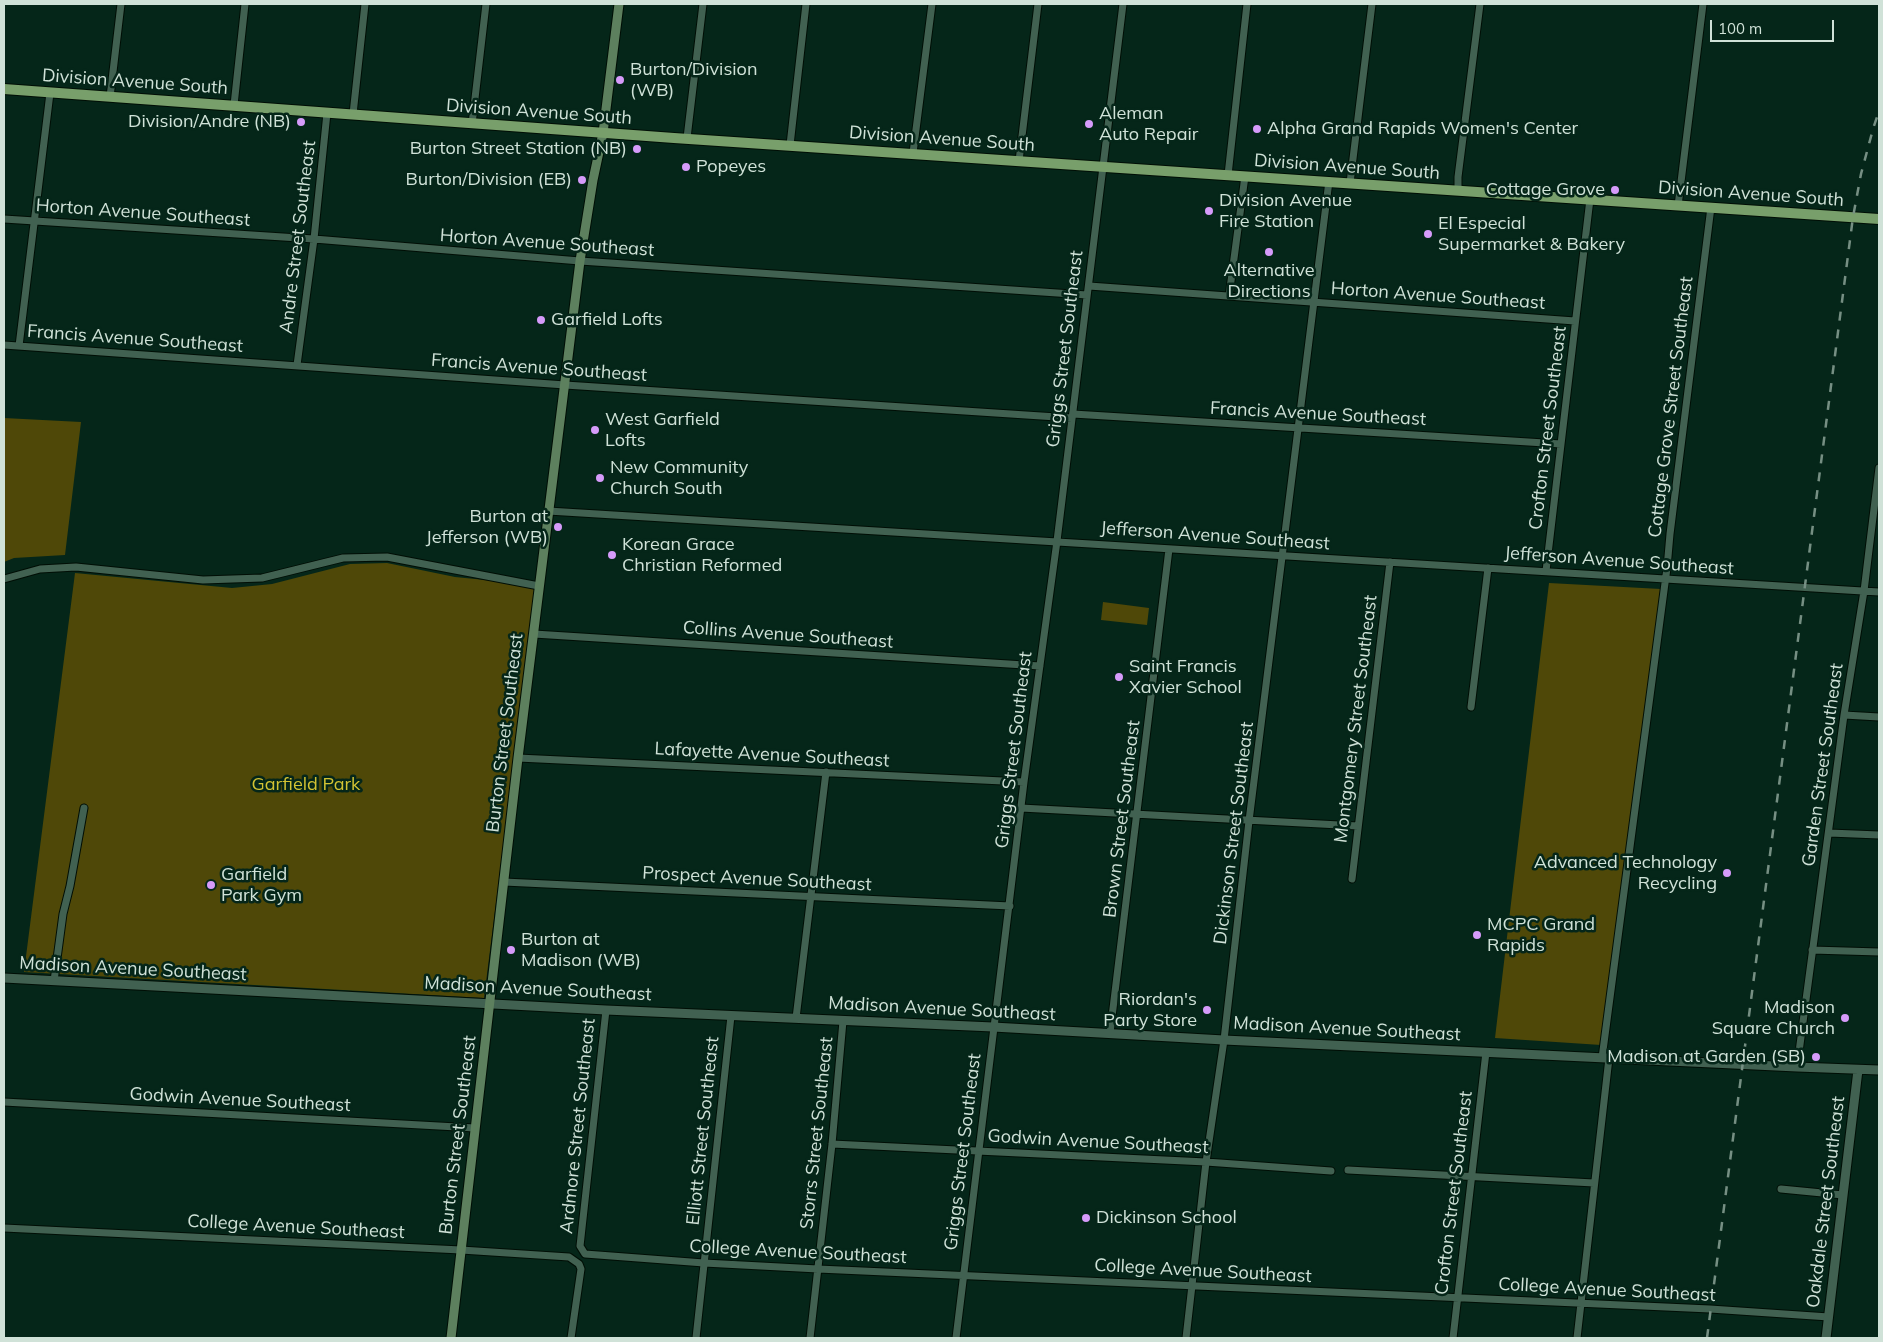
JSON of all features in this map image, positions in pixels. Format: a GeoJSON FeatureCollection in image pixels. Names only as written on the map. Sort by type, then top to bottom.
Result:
{"type":"FeatureCollection","features":[{"type":"Feature","properties":{"kind":"main road","name":"Burton Street Southeast"},"geometry":{"type":"LineString","coordinates":[[451,1338],[548,511],[580,261],[593,180],[603,133],[619,4]]}},
{"type":"Feature","properties":{"kind":"main road","name":"Division Avenue South"},"geometry":{"type":"LineString","coordinates":[[4,89],[472,124],[1879,219]]}},
{"type":"Feature","properties":{"kind":"street"},"geometry":{"type":"LineString","coordinates":[[110,97],[121,4]]}},
{"type":"Feature","properties":{"kind":"street"},"geometry":{"type":"LineString","coordinates":[[234,105],[245,4]]}},
{"type":"Feature","properties":{"kind":"street"},"geometry":{"type":"LineString","coordinates":[[353,114],[365,4]]}},
{"type":"Feature","properties":{"kind":"street"},"geometry":{"type":"LineString","coordinates":[[472,124],[486,4]]}},
{"type":"Feature","properties":{"kind":"street"},"geometry":{"type":"LineString","coordinates":[[687,138],[703,4]]}},
{"type":"Feature","properties":{"kind":"street"},"geometry":{"type":"LineString","coordinates":[[790,146],[806,4]]}},
{"type":"Feature","properties":{"kind":"street"},"geometry":{"type":"LineString","coordinates":[[913,153],[932,4]]}},
{"type":"Feature","properties":{"kind":"street"},"geometry":{"type":"LineString","coordinates":[[1019,161],[1038,4]]}},
{"type":"Feature","properties":{"kind":"street","name":"Griggs Street Southeast"},"geometry":{"type":"LineString","coordinates":[[956,1338],[993,1027],[1057,541],[1123,4]]}},
{"type":"Feature","properties":{"kind":"street"},"geometry":{"type":"LineString","coordinates":[[1228,175],[1247,4]]}},
{"type":"Feature","properties":{"kind":"street"},"geometry":{"type":"LineString","coordinates":[[1350,183],[1372,4]]}},
{"type":"Feature","properties":{"kind":"street"},"geometry":{"type":"LineString","coordinates":[[1458,191],[1458,177],[1480,4]]}},
{"type":"Feature","properties":{"kind":"street"},"geometry":{"type":"LineString","coordinates":[[1678,206],[1703,4]]}},
{"type":"Feature","properties":{"kind":"street"},"geometry":{"type":"LineString","coordinates":[[19,346],[50,93]]}},
{"type":"Feature","properties":{"kind":"street","name":"Andre Street Southeast"},"geometry":{"type":"LineString","coordinates":[[297,365],[314,239],[327,113]]}},
{"type":"Feature","properties":{"kind":"street"},"geometry":{"type":"LineString","coordinates":[[1229,296],[1245,176]]}},
{"type":"Feature","properties":{"kind":"street","name":"Dickinson Street Southeast"},"geometry":{"type":"LineString","coordinates":[[1186,1338],[1206,1162],[1224,1040],[1249,821],[1329,181]]}},
{"type":"Feature","properties":{"kind":"street","name":"Crofton Street Southeast"},"geometry":{"type":"LineString","coordinates":[[1546,571],[1590,199]]}},
{"type":"Feature","properties":{"kind":"street","name":"Cottage Grove Street Southeast"},"geometry":{"type":"LineString","coordinates":[[1577,1338],[1606,1058],[1711,207]]}},
{"type":"Feature","properties":{"kind":"street","name":"Horton Avenue Southeast"},"geometry":{"type":"LineString","coordinates":[[4,219],[314,239],[580,261],[1088,295]]}},
{"type":"Feature","properties":{"kind":"street","name":"Horton Avenue Southeast"},"geometry":{"type":"LineString","coordinates":[[1089,286],[1575,321]]}},
{"type":"Feature","properties":{"kind":"street","name":"Francis Avenue Southeast"},"geometry":{"type":"LineString","coordinates":[[4,345],[565,385],[1561,444]]}},
{"type":"Feature","properties":{"kind":"street","name":"Garden Street Southeast"},"geometry":{"type":"LineString","coordinates":[[1797,1068],[1844,715],[1864,591],[1879,468]]}},
{"type":"Feature","properties":{"kind":"street","name":"Jefferson Avenue Southeast"},"geometry":{"type":"LineString","coordinates":[[548,511],[1879,592]]}},
{"type":"Feature","properties":{"kind":"street","name":"Brown Street Southeast"},"geometry":{"type":"LineString","coordinates":[[1110,1033],[1169,549]]}},
{"type":"Feature","properties":{"kind":"street"},"geometry":{"type":"LineString","coordinates":[[4,579],[40,569],[76,567],[217,580],[262,578],[343,558],[386,557],[539,586]]}},
{"type":"Feature","properties":{"kind":"street","name":"Montgomery Street Southeast"},"geometry":{"type":"LineString","coordinates":[[1352,879],[1390,562]]}},
{"type":"Feature","properties":{"kind":"street"},"geometry":{"type":"LineString","coordinates":[[1471,706],[1488,568]]}},
{"type":"Feature","properties":{"kind":"street","name":"Collins Avenue Southeast"},"geometry":{"type":"LineString","coordinates":[[534,634],[1040,666]]}},
{"type":"Feature","properties":{"kind":"street"},"geometry":{"type":"LineString","coordinates":[[1844,715],[1879,717]]}},
{"type":"Feature","properties":{"kind":"street","name":"Lafayette Avenue Southeast"},"geometry":{"type":"LineString","coordinates":[[518,758],[1024,782]]}},
{"type":"Feature","properties":{"kind":"street"},"geometry":{"type":"LineString","coordinates":[[796,1018],[826,772]]}},
{"type":"Feature","properties":{"kind":"street"},"geometry":{"type":"LineString","coordinates":[[54,981],[63,914],[84,808]]}},
{"type":"Feature","properties":{"kind":"street"},"geometry":{"type":"LineString","coordinates":[[1022,808],[1358,826]]}},
{"type":"Feature","properties":{"kind":"street"},"geometry":{"type":"LineString","coordinates":[[1829,833],[1879,836]]}},
{"type":"Feature","properties":{"kind":"street","name":"Prospect Avenue Southeast"},"geometry":{"type":"LineString","coordinates":[[504,882],[1010,906]]}},
{"type":"Feature","properties":{"kind":"street"},"geometry":{"type":"LineString","coordinates":[[1812,950],[1879,952]]}},
{"type":"Feature","properties":{"kind":"street","name":"Madison Avenue Southeast"},"geometry":{"type":"LineString","coordinates":[[4,978],[606,1010],[993,1027],[1797,1068],[1879,1070]]}},
{"type":"Feature","properties":{"kind":"street","name":"Ardmore Street Southeast"},"geometry":{"type":"LineString","coordinates":[[580,1246],[606,1010]]}},
{"type":"Feature","properties":{"kind":"street","name":"Elliott Street Southeast"},"geometry":{"type":"LineString","coordinates":[[696,1338],[731,1016]]}},
{"type":"Feature","properties":{"kind":"street","name":"Storrs Street Southeast"},"geometry":{"type":"LineString","coordinates":[[810,1338],[832,1144],[843,1021]]}},
{"type":"Feature","properties":{"kind":"street","name":"Crofton Street Southeast"},"geometry":{"type":"LineString","coordinates":[[1453,1338],[1486,1052]]}},
{"type":"Feature","properties":{"kind":"street","name":"Oakdale Street Southeast"},"geometry":{"type":"LineString","coordinates":[[1826,1338],[1858,1070]]}},
{"type":"Feature","properties":{"kind":"street","name":"Godwin Avenue Southeast"},"geometry":{"type":"LineString","coordinates":[[4,1102],[475,1128]]}},
{"type":"Feature","properties":{"kind":"street","name":"Godwin Avenue Southeast"},"geometry":{"type":"LineString","coordinates":[[832,1144],[1331,1170]]}},
{"type":"Feature","properties":{"kind":"street"},"geometry":{"type":"LineString","coordinates":[[1348,1170],[1594,1183]]}},
{"type":"Feature","properties":{"kind":"street"},"geometry":{"type":"LineString","coordinates":[[1781,1189],[1843,1195]]}},
{"type":"Feature","properties":{"kind":"street","name":"College Avenue Southeast"},"geometry":{"type":"LineString","coordinates":[[4,1228],[569,1257],[579,1264],[581,1268],[571,1338]]}},
{"type":"Feature","properties":{"kind":"street","name":"College Avenue Southeast"},"geometry":{"type":"LineString","coordinates":[[580,1246],[582,1251],[590,1255],[704,1263],[1710,1309],[1829,1317]]}},
{"type":"Feature","properties":{"kind":"green space"},"geometry":{"type":"Polygon","coordinates":[[[4,418],[81,422],[65,555],[14,558],[4,562],[4,418]]]}},
{"type":"Feature","properties":{"kind":"green space","name":"Garfield Park"},"geometry":{"type":"Polygon","coordinates":[[[387,563],[455,577],[536,585],[484,998],[24,972],[75,573],[232,588],[272,584],[350,564],[387,563]]]}},
{"type":"Feature","properties":{"kind":"green space"},"geometry":{"type":"Polygon","coordinates":[[[1549,583],[1661,589],[1601,1045],[1495,1038],[1549,583]]]}},
{"type":"Feature","properties":{"kind":"green space"},"geometry":{"type":"Polygon","coordinates":[[[1103,602],[1149,608],[1147,625],[1101,620],[1103,602]]]}},
{"type":"Feature","properties":{"kind":"railway"},"geometry":{"type":"LineString","coordinates":[[1707,1338],[1853,217],[1861,174],[1879,111]]}},
{"type":"Feature","properties":{"kind":"place","name":"Burton/Division (WB)"},"geometry":{"type":"Point","coordinates":[620,80]}},
{"type":"Feature","properties":{"kind":"place","name":"Division/Andre (NB)"},"geometry":{"type":"Point","coordinates":[301,122]}},
{"type":"Feature","properties":{"kind":"place","name":"Aleman Auto Repair"},"geometry":{"type":"Point","coordinates":[1089,124]}},
{"type":"Feature","properties":{"kind":"place","name":"Alpha Grand Rapids Women's Center"},"geometry":{"type":"Point","coordinates":[1257,129]}},
{"type":"Feature","properties":{"kind":"place","name":"Burton Street Station (NB)"},"geometry":{"type":"Point","coordinates":[637,149]}},
{"type":"Feature","properties":{"kind":"place","name":"Popeyes"},"geometry":{"type":"Point","coordinates":[686,167]}},
{"type":"Feature","properties":{"kind":"place","name":"Burton/Division (EB)"},"geometry":{"type":"Point","coordinates":[582,180]}},
{"type":"Feature","properties":{"kind":"place","name":"Cottage Grove"},"geometry":{"type":"Point","coordinates":[1615,190]}},
{"type":"Feature","properties":{"kind":"place","name":"Division Avenue Fire Station"},"geometry":{"type":"Point","coordinates":[1209,211]}},
{"type":"Feature","properties":{"kind":"place","name":"El Especial Supermarket & Bakery"},"geometry":{"type":"Point","coordinates":[1428,234]}},
{"type":"Feature","properties":{"kind":"place","name":"Alternative Directions"},"geometry":{"type":"Point","coordinates":[1269,252]}},
{"type":"Feature","properties":{"kind":"place","name":"Garfield Lofts"},"geometry":{"type":"Point","coordinates":[541,320]}},
{"type":"Feature","properties":{"kind":"place","name":"West Garfield Lofts"},"geometry":{"type":"Point","coordinates":[595,430]}},
{"type":"Feature","properties":{"kind":"place","name":"New Community Church South"},"geometry":{"type":"Point","coordinates":[600,478]}},
{"type":"Feature","properties":{"kind":"place","name":"Burton at Jefferson (WB)"},"geometry":{"type":"Point","coordinates":[558,527]}},
{"type":"Feature","properties":{"kind":"place","name":"Korean Grace Christian Reformed"},"geometry":{"type":"Point","coordinates":[612,555]}},
{"type":"Feature","properties":{"kind":"place","name":"Saint Francis Xavier School"},"geometry":{"type":"Point","coordinates":[1119,677]}},
{"type":"Feature","properties":{"kind":"place","name":"Advanced Technology Recycling"},"geometry":{"type":"Point","coordinates":[1727,873]}},
{"type":"Feature","properties":{"kind":"place","name":"Garfield Park Gym"},"geometry":{"type":"Point","coordinates":[211,885]}},
{"type":"Feature","properties":{"kind":"place","name":"MCPC Grand Rapids"},"geometry":{"type":"Point","coordinates":[1477,935]}},
{"type":"Feature","properties":{"kind":"place","name":"Burton at Madison (WB)"},"geometry":{"type":"Point","coordinates":[511,950]}},
{"type":"Feature","properties":{"kind":"place","name":"Riordan's Party Store"},"geometry":{"type":"Point","coordinates":[1207,1010]}},
{"type":"Feature","properties":{"kind":"place","name":"Madison Square Church"},"geometry":{"type":"Point","coordinates":[1845,1018]}},
{"type":"Feature","properties":{"kind":"place","name":"Madison at Garden (SB)"},"geometry":{"type":"Point","coordinates":[1816,1057]}},
{"type":"Feature","properties":{"kind":"place","name":"Dickinson School"},"geometry":{"type":"Point","coordinates":[1086,1218]}}]}
